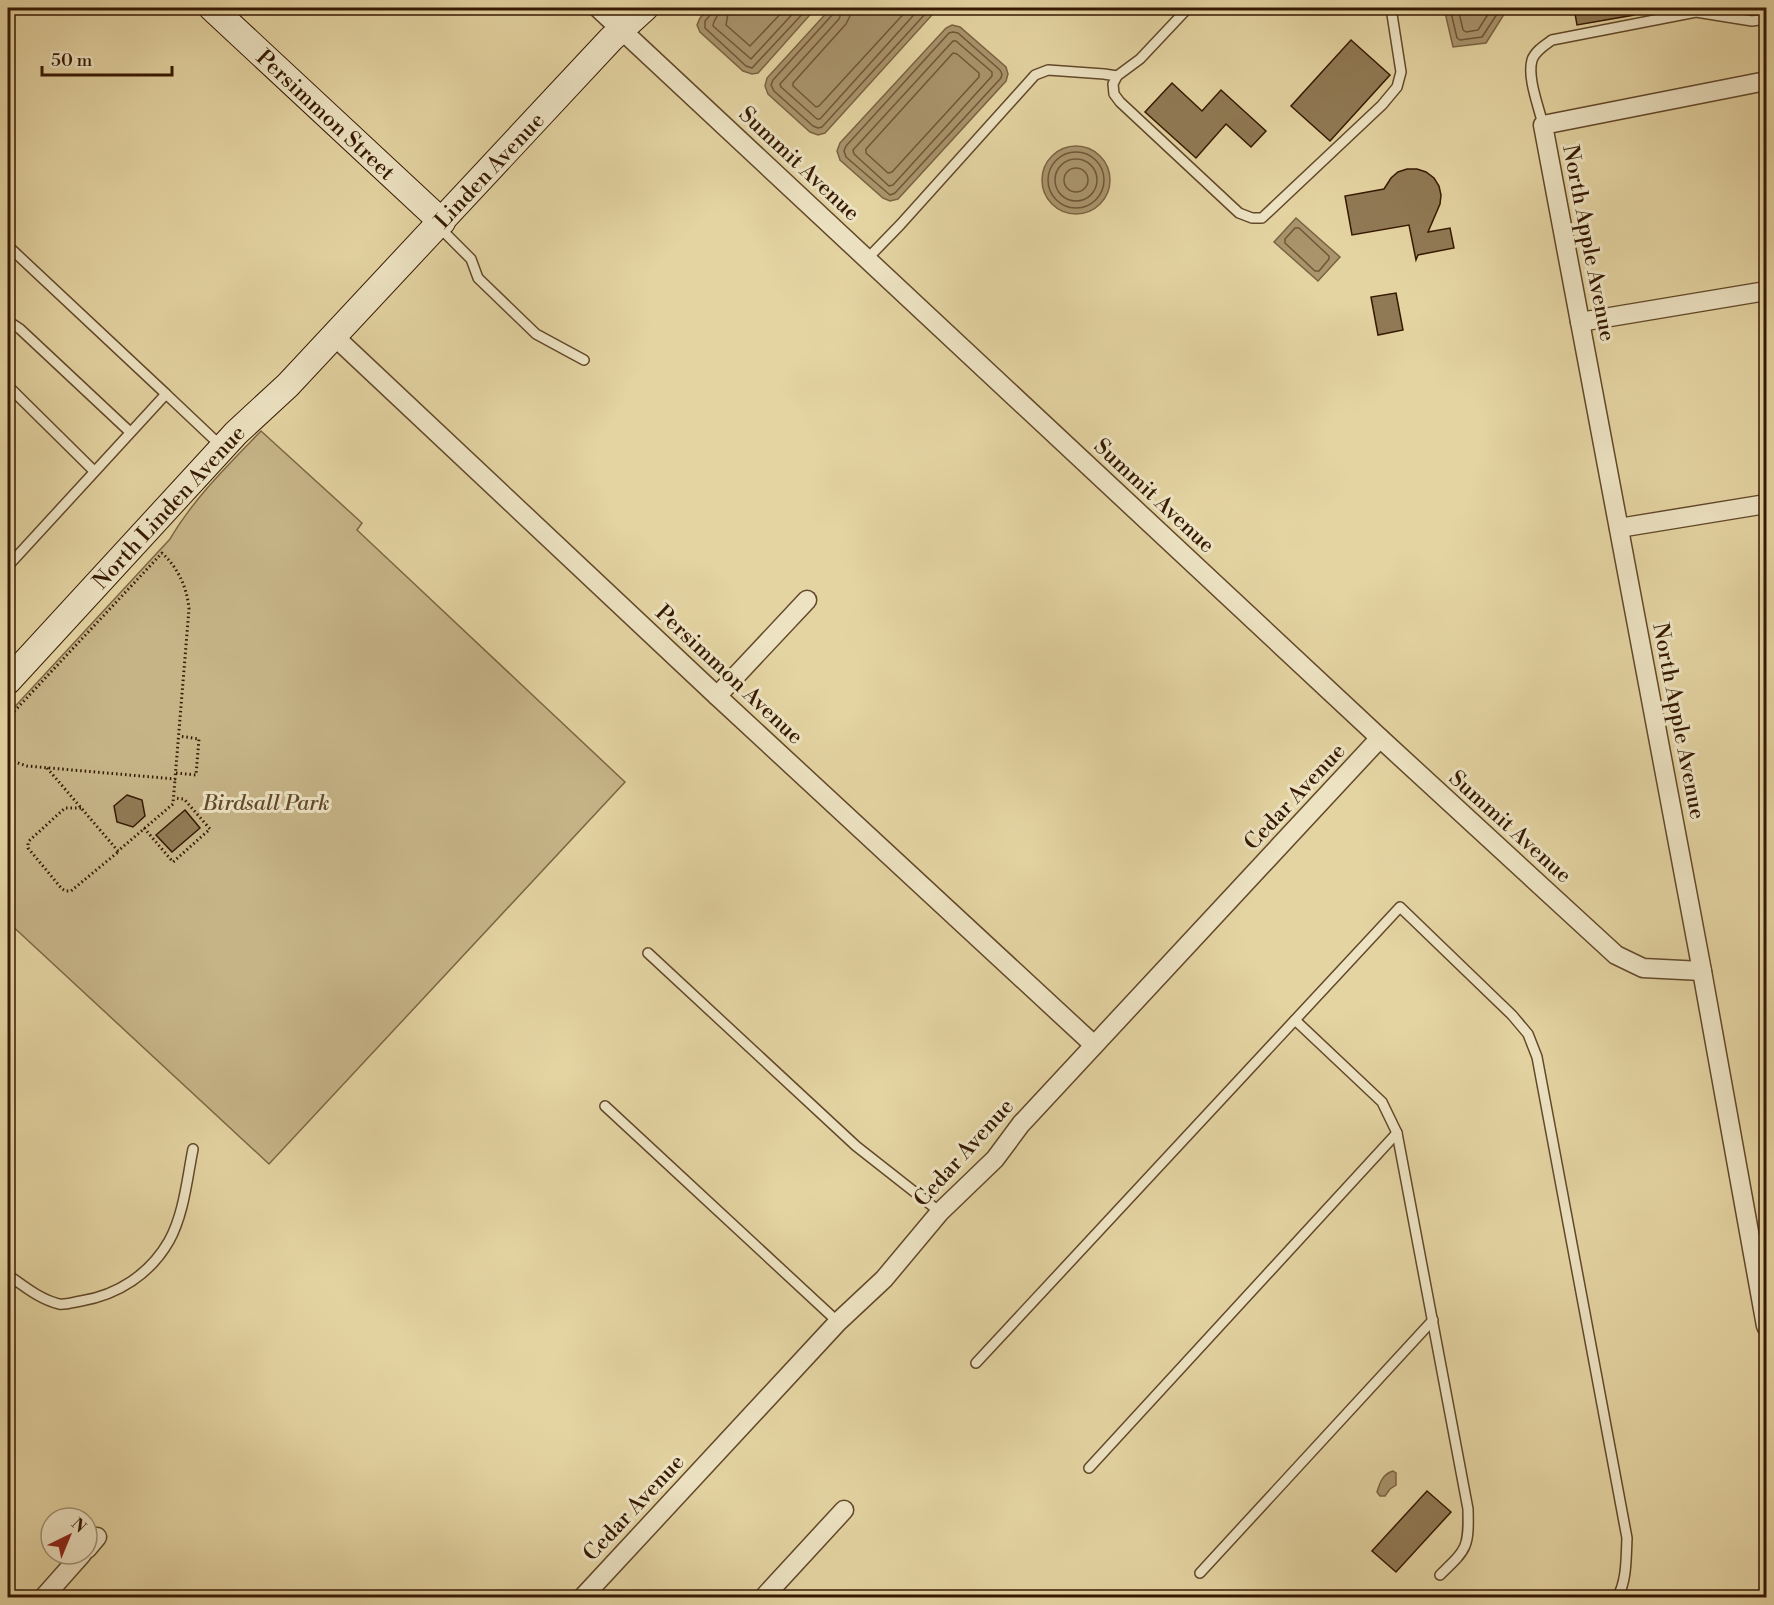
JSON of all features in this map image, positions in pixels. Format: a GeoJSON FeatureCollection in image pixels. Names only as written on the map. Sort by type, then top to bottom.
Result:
{"type":"FeatureCollection","features":[{"type":"Feature","properties":{"kind":"street","name":"Persimmon Street"},"geometry":{"type":"LineString","coordinates":[[212,8],[440,224]]}},
{"type":"Feature","properties":{"kind":"street","name":"Summit Avenue"},"geometry":{"type":"LineString","coordinates":[[598,8],[1380,738],[1616,955],[1643,968],[1702,971]]}},
{"type":"Feature","properties":{"kind":"street","name":"Linden Avenue"},"geometry":{"type":"LineString","coordinates":[[334,336],[612,39],[645,8]]}},
{"type":"Feature","properties":{"kind":"street"},"geometry":{"type":"LineString","coordinates":[[1544,125],[1767,81]]}},
{"type":"Feature","properties":{"kind":"street","name":"North Apple Avenue"},"geometry":{"type":"LineString","coordinates":[[1544,125],[1767,1326]]}},
{"type":"Feature","properties":{"kind":"street"},"geometry":{"type":"LineString","coordinates":[[1580,322],[1767,291]]}},
{"type":"Feature","properties":{"kind":"street","name":"North Linden Avenue"},"geometry":{"type":"LineString","coordinates":[[8,681],[223,448],[288,386],[334,336]]}},
{"type":"Feature","properties":{"kind":"street","name":"Persimmon Avenue"},"geometry":{"type":"LineString","coordinates":[[334,336],[717,696],[1094,1045]]}},
{"type":"Feature","properties":{"kind":"street"},"geometry":{"type":"LineString","coordinates":[[1619,528],[1767,504]]}},
{"type":"Feature","properties":{"kind":"street"},"geometry":{"type":"LineString","coordinates":[[717,696],[807,600]]}},
{"type":"Feature","properties":{"kind":"street","name":"Cedar Avenue"},"geometry":{"type":"LineString","coordinates":[[582,1598],[838,1322],[884,1279],[940,1212],[995,1159],[1021,1124],[1380,738]]}},
{"type":"Feature","properties":{"kind":"street"},"geometry":{"type":"LineString","coordinates":[[764,1598],[844,1510]]}},
{"type":"Feature","properties":{"kind":"street"},"geometry":{"type":"LineString","coordinates":[[42,1598],[71,1566]]}},
{"type":"Feature","properties":{"kind":"lane"},"geometry":{"type":"LineString","coordinates":[[1188,8],[1140,59],[1117,76],[1113,84],[1114,94],[1239,213],[1252,218],[1262,218],[1382,105],[1397,87],[1401,72],[1391,8]]}},
{"type":"Feature","properties":{"kind":"lane"},"geometry":{"type":"LineString","coordinates":[[1544,125],[1532,81],[1532,60],[1539,50],[1552,40],[1696,12],[1752,21],[1767,20]]}},
{"type":"Feature","properties":{"kind":"lane"},"geometry":{"type":"LineString","coordinates":[[867,259],[1035,75],[1047,70],[1117,76]]}},
{"type":"Feature","properties":{"kind":"lane"},"geometry":{"type":"LineString","coordinates":[[440,224],[471,259],[478,279],[536,334],[584,360]]}},
{"type":"Feature","properties":{"kind":"lane"},"geometry":{"type":"LineString","coordinates":[[8,246],[223,448]]}},
{"type":"Feature","properties":{"kind":"lane"},"geometry":{"type":"LineString","coordinates":[[8,321],[20,329],[130,432]]}},
{"type":"Feature","properties":{"kind":"lane"},"geometry":{"type":"LineString","coordinates":[[8,386],[94,471]]}},
{"type":"Feature","properties":{"kind":"lane"},"geometry":{"type":"LineString","coordinates":[[8,566],[166,394]]}},
{"type":"Feature","properties":{"kind":"lane"},"geometry":{"type":"LineString","coordinates":[[976,1363],[1400,907],[1512,1015],[1528,1034],[1537,1057],[1626,1538],[1626,1563],[1622,1590],[1617,1598]]}},
{"type":"Feature","properties":{"kind":"lane"},"geometry":{"type":"LineString","coordinates":[[648,953],[856,1146],[940,1212]]}},
{"type":"Feature","properties":{"kind":"lane"},"geometry":{"type":"LineString","coordinates":[[1295,1020],[1382,1102],[1397,1133],[1468,1509],[1469,1536],[1462,1554],[1440,1575]]}},
{"type":"Feature","properties":{"kind":"lane"},"geometry":{"type":"LineString","coordinates":[[605,1106],[838,1322]]}},
{"type":"Feature","properties":{"kind":"lane"},"geometry":{"type":"LineString","coordinates":[[1089,1468],[1397,1133]]}},
{"type":"Feature","properties":{"kind":"lane"},"geometry":{"type":"LineString","coordinates":[[8,1275],[36,1296],[61,1305],[86,1301],[120,1290],[152,1266],[169,1240],[180,1213],[193,1149]]}},
{"type":"Feature","properties":{"kind":"lane"},"geometry":{"type":"LineString","coordinates":[[1200,1572],[1433,1320]]}},
{"type":"Feature","properties":{"kind":"path"},"geometry":{"type":"LineString","coordinates":[[8,717],[162,553],[176,569],[188,599],[189,609],[173,804],[71,891],[66,891],[28,848],[28,843],[65,808],[81,808]]}},
{"type":"Feature","properties":{"kind":"path"},"geometry":{"type":"LineString","coordinates":[[176,773],[196,775],[199,739],[178,736]]}},
{"type":"Feature","properties":{"kind":"path"},"geometry":{"type":"LineString","coordinates":[[8,758],[27,766],[175,779]]}},
{"type":"Feature","properties":{"kind":"path"},"geometry":{"type":"LineString","coordinates":[[48,768],[118,852]]}},
{"type":"Feature","properties":{"kind":"path"},"geometry":{"type":"LineString","coordinates":[[144,828],[173,862],[210,829],[184,799],[174,798]]}},
{"type":"Feature","properties":{"kind":"green space","name":"Birdsall Park"},"geometry":{"type":"Polygon","coordinates":[[[261,431],[362,523],[357,530],[625,782],[269,1164],[8,922],[8,714],[170,539],[201,496],[261,431]]]}},
{"type":"Feature","properties":{"kind":"water"},"geometry":{"type":"Polygon","coordinates":[[[709,8],[816,8],[758,73],[752,74],[743,71],[700,32],[697,25],[709,8]]]}},
{"type":"Feature","properties":{"kind":"water"},"geometry":{"type":"Polygon","coordinates":[[[831,8],[934,8],[932,15],[825,133],[818,135],[810,132],[768,94],[765,86],[767,78],[831,8]]]}},
{"type":"Feature","properties":{"kind":"water"},"geometry":{"type":"Polygon","coordinates":[[[1444,8],[1508,8],[1486,43],[1453,47],[1444,8]]]}},
{"type":"Feature","properties":{"kind":"water"},"geometry":{"type":"Polygon","coordinates":[[[952,25],[960,27],[1006,67],[1008,74],[1006,81],[898,199],[890,201],[883,198],[840,160],[837,151],[840,143],[946,28],[952,25]]]}},
{"type":"Feature","properties":{"kind":"water"},"geometry":{"type":"Polygon","coordinates":[[[1076,146],[1089,148],[1100,156],[1108,167],[1110,180],[1108,193],[1100,204],[1089,212],[1076,214],[1063,212],[1052,204],[1044,193],[1042,180],[1044,167],[1052,156],[1063,148],[1076,146]]]}},
{"type":"Feature","properties":{"kind":"water"},"geometry":{"type":"Polygon","coordinates":[[[1296,218],[1340,257],[1318,281],[1274,242],[1296,218]]]}},
{"type":"Feature","properties":{"kind":"water"},"geometry":{"type":"Polygon","coordinates":[[[1393,1471],[1396,1473],[1396,1485],[1385,1496],[1380,1496],[1377,1492],[1384,1476],[1393,1471]]]}},
{"type":"Feature","properties":{"kind":"building"},"geometry":{"type":"Polygon","coordinates":[[[1574,8],[1634,8],[1634,15],[1577,25],[1574,8]]]}},
{"type":"Feature","properties":{"kind":"building"},"geometry":{"type":"Polygon","coordinates":[[[1351,40],[1390,75],[1330,141],[1291,106],[1351,40]]]}},
{"type":"Feature","properties":{"kind":"building"},"geometry":{"type":"Polygon","coordinates":[[[1172,83],[1202,111],[1221,90],[1266,131],[1251,147],[1226,124],[1196,158],[1145,112],[1172,83]]]}},
{"type":"Feature","properties":{"kind":"building"},"geometry":{"type":"Polygon","coordinates":[[[1407,169],[1426,172],[1439,186],[1440,204],[1428,232],[1450,228],[1454,248],[1418,255],[1416,260],[1409,225],[1352,235],[1345,196],[1384,189],[1391,178],[1407,169]]]}},
{"type":"Feature","properties":{"kind":"building"},"geometry":{"type":"Polygon","coordinates":[[[1396,293],[1403,330],[1378,335],[1371,297],[1396,293]]]}},
{"type":"Feature","properties":{"kind":"building"},"geometry":{"type":"Polygon","coordinates":[[[127,795],[142,800],[145,816],[133,827],[117,822],[114,806],[127,795]]]}},
{"type":"Feature","properties":{"kind":"building"},"geometry":{"type":"Polygon","coordinates":[[[185,810],[200,828],[172,852],[156,835],[185,810]]]}},
{"type":"Feature","properties":{"kind":"building"},"geometry":{"type":"Polygon","coordinates":[[[1427,1491],[1451,1512],[1396,1572],[1372,1551],[1427,1491]]]}}]}
